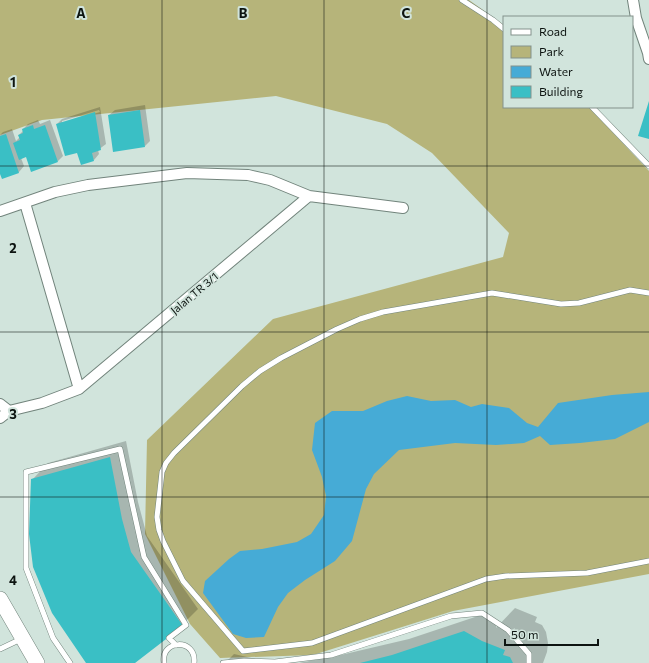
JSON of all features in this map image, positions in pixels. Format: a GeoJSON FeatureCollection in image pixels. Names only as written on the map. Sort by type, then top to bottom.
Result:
{"type":"FeatureCollection","features":[{"type":"Feature","properties":{"kind":"main road"},"geometry":{"type":"LineString","coordinates":[[0,599],[37,663]]}},
{"type":"Feature","properties":{"kind":"street"},"geometry":{"type":"LineString","coordinates":[[634,0],[636,18],[649,59]]}},
{"type":"Feature","properties":{"kind":"street"},"geometry":{"type":"LineString","coordinates":[[0,211],[55,192],[88,185],[187,173],[248,175],[270,180],[309,196],[403,208]]}},
{"type":"Feature","properties":{"kind":"street","name":"Jalan TR 3/1"},"geometry":{"type":"LineString","coordinates":[[9,411],[42,403],[79,389],[309,196]]}},
{"type":"Feature","properties":{"kind":"street"},"geometry":{"type":"LineString","coordinates":[[25,203],[79,389]]}},
{"type":"Feature","properties":{"kind":"street"},"geometry":{"type":"LineString","coordinates":[[0,404],[9,411],[0,418]]}},
{"type":"Feature","properties":{"kind":"lane"},"geometry":{"type":"LineString","coordinates":[[462,0],[503,28]]}},
{"type":"Feature","properties":{"kind":"lane"},"geometry":{"type":"LineString","coordinates":[[593,108],[649,166]]}},
{"type":"Feature","properties":{"kind":"lane"},"geometry":{"type":"LineString","coordinates":[[649,293],[630,290],[579,303],[561,304],[492,293],[383,312],[360,319],[337,329],[281,358],[260,371],[242,386],[174,454],[162,472],[157,517],[159,530],[163,541],[183,581],[243,652],[312,644],[486,579],[513,575],[587,573],[649,561]]}},
{"type":"Feature","properties":{"kind":"lane"},"geometry":{"type":"LineString","coordinates":[[70,663],[53,638],[26,568],[26,472],[120,449],[144,557],[186,625],[169,638],[176,645]]}},
{"type":"Feature","properties":{"kind":"lane"},"geometry":{"type":"LineString","coordinates":[[224,663],[275,662],[331,655],[451,616],[482,613],[508,630],[529,654],[529,663]]}},
{"type":"Feature","properties":{"kind":"lane"},"geometry":{"type":"LineString","coordinates":[[0,649],[22,638]]}},
{"type":"Feature","properties":{"kind":"lane"},"geometry":{"type":"LineString","coordinates":[[163,662],[167,650],[181,644],[190,649],[193,654],[194,663]]}},
{"type":"Feature","properties":{"kind":"green space"},"geometry":{"type":"Polygon","coordinates":[[[0,0],[469,0],[503,24],[503,108],[590,108],[649,171],[649,574],[453,611],[313,655],[220,658],[190,624],[145,534],[147,440],[273,319],[503,257],[509,233],[432,153],[387,124],[276,96],[42,120],[0,135],[0,0]]]}},
{"type":"Feature","properties":{"kind":"water"},"geometry":{"type":"Polygon","coordinates":[[[649,392],[649,422],[615,439],[550,445],[540,436],[524,443],[496,445],[455,443],[399,450],[374,474],[366,489],[352,541],[335,561],[288,593],[278,607],[264,637],[246,638],[233,634],[203,593],[205,581],[240,551],[262,549],[297,542],[311,534],[324,515],[326,496],[322,477],[312,450],[315,423],[332,411],[363,411],[387,401],[407,396],[431,401],[455,400],[471,407],[482,404],[509,408],[527,423],[538,427],[558,403],[612,395],[649,392]]]}},
{"type":"Feature","properties":{"kind":"building"},"geometry":{"type":"Polygon","coordinates":[[[649,101],[649,139],[638,136],[649,101]]]}},
{"type":"Feature","properties":{"kind":"building"},"geometry":{"type":"Polygon","coordinates":[[[140,110],[145,147],[113,152],[108,115],[140,110]]]}},
{"type":"Feature","properties":{"kind":"building"},"geometry":{"type":"Polygon","coordinates":[[[95,112],[101,150],[92,153],[94,161],[81,165],[77,153],[65,156],[56,124],[95,112]]]}},
{"type":"Feature","properties":{"kind":"building"},"geometry":{"type":"Polygon","coordinates":[[[33,125],[34,129],[45,125],[58,162],[31,172],[26,157],[19,160],[13,143],[20,140],[18,135],[23,133],[22,129],[33,125]]]}},
{"type":"Feature","properties":{"kind":"building"},"geometry":{"type":"Polygon","coordinates":[[[6,134],[19,173],[2,179],[0,174],[0,136],[6,134]]]}},
{"type":"Feature","properties":{"kind":"building"},"geometry":{"type":"Polygon","coordinates":[[[110,457],[122,519],[131,552],[183,626],[135,663],[86,663],[52,613],[33,567],[29,534],[31,479],[110,457]]]}},
{"type":"Feature","properties":{"kind":"building"},"geometry":{"type":"Polygon","coordinates":[[[464,631],[482,641],[505,650],[503,655],[510,657],[513,663],[360,663],[392,655],[464,631]]]}}]}
